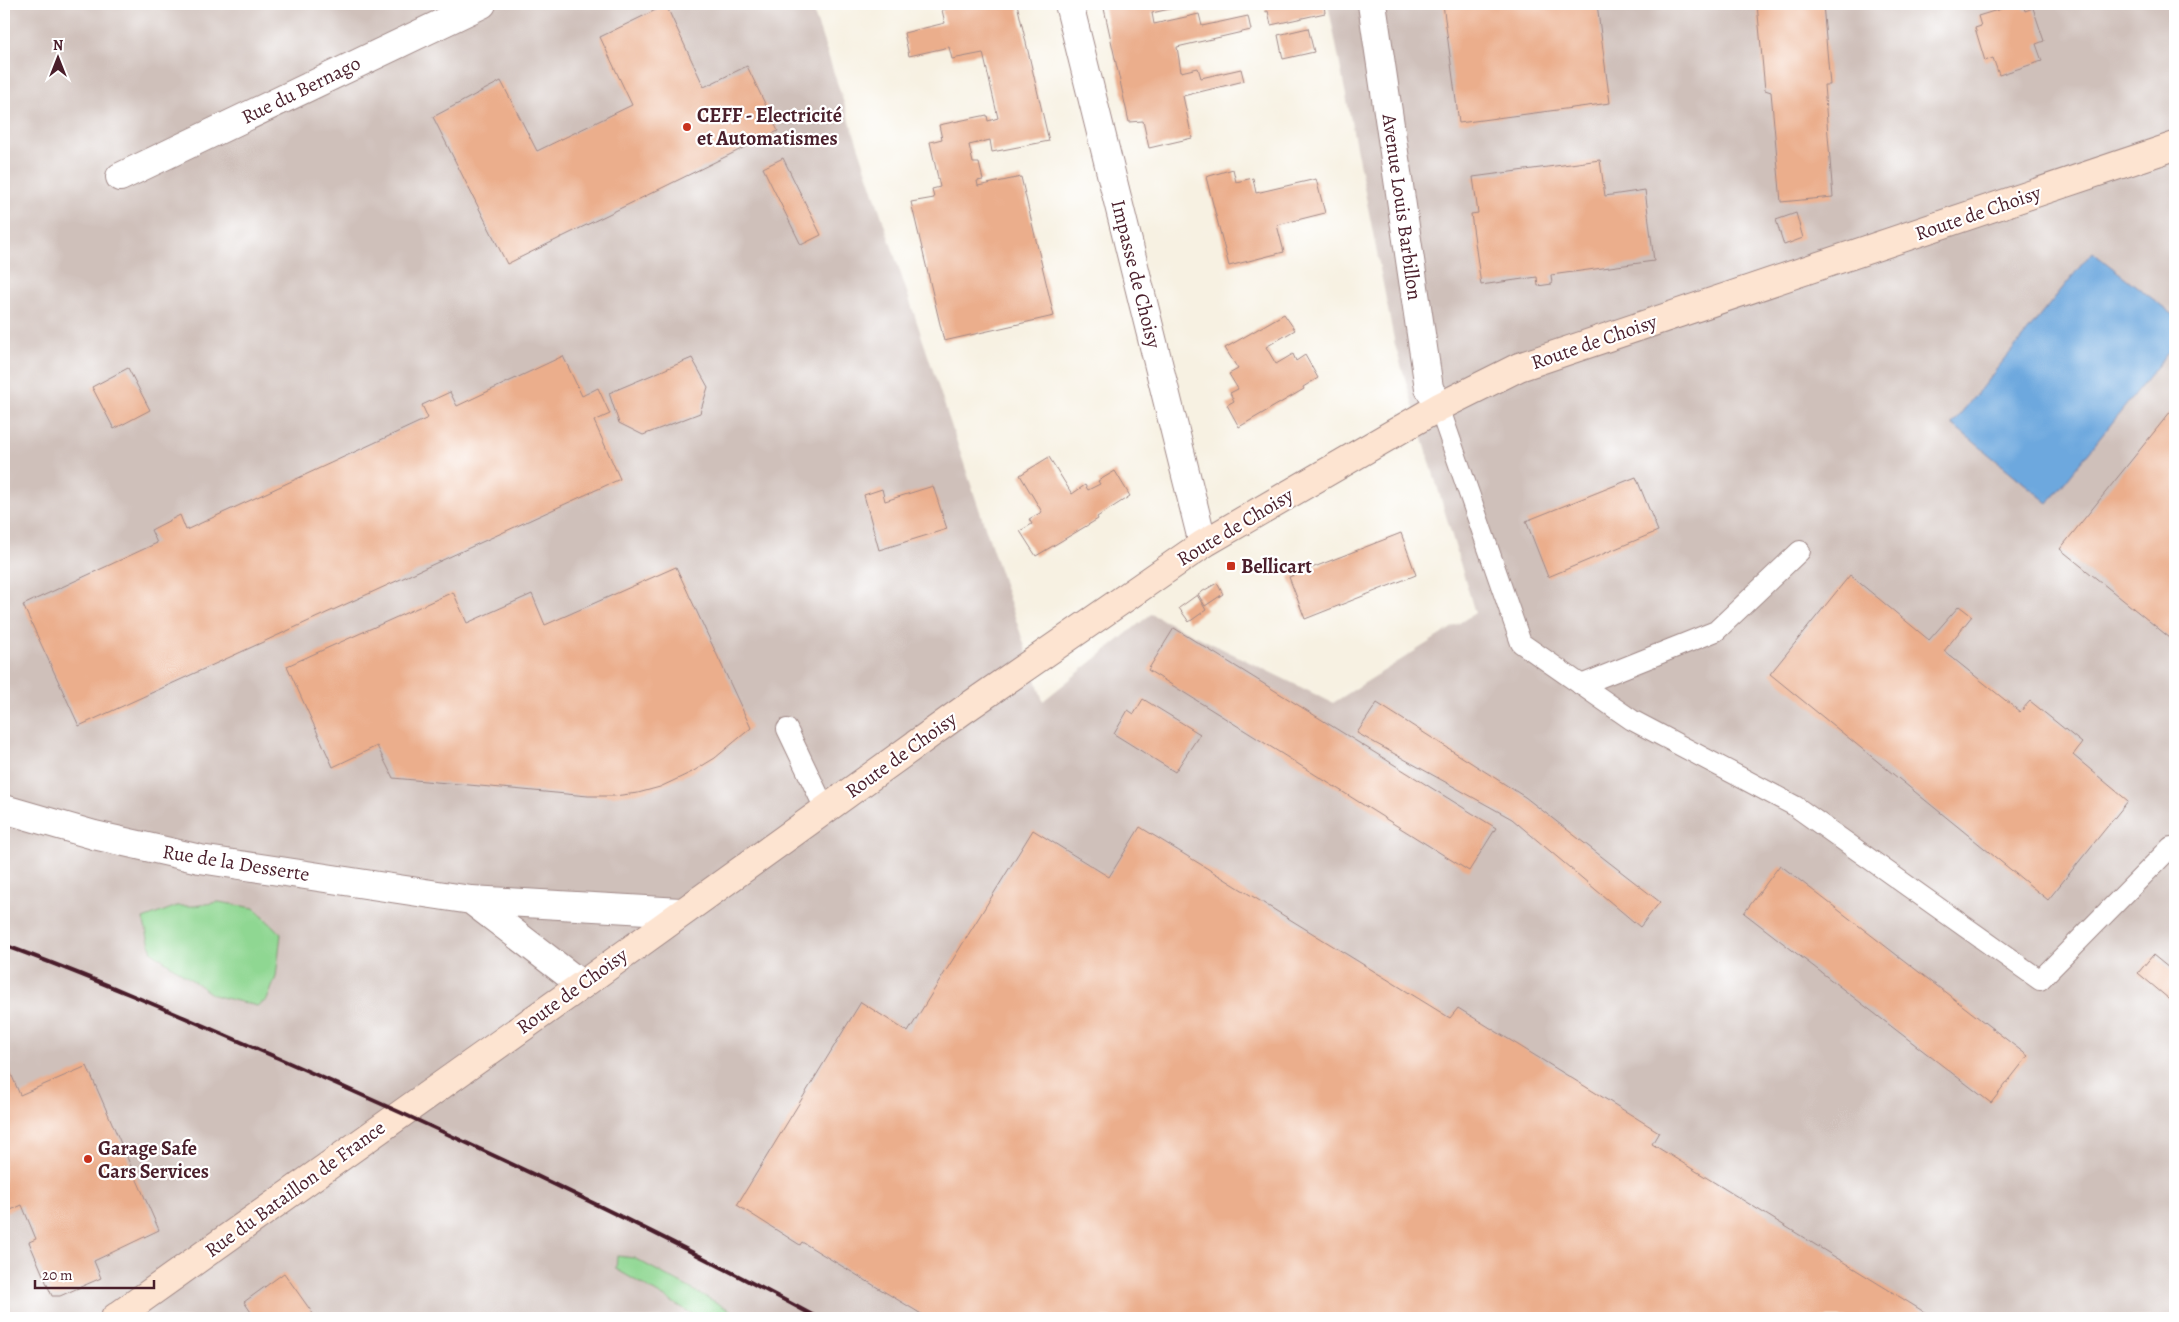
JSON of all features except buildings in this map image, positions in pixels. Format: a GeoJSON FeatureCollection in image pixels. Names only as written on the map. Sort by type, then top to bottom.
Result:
{"type":"FeatureCollection","features":[{"type":"Feature","properties":{"kind":"street","name":"Rue du Bernago"},"geometry":{"type":"LineString","coordinates":[[120,177],[482,4]]}},
{"type":"Feature","properties":{"kind":"street","name":"Impasse de Choisy"},"geometry":{"type":"LineString","coordinates":[[1069,4],[1203,544]]}},
{"type":"Feature","properties":{"kind":"street","name":"Avenue Louis Barbillon"},"geometry":{"type":"LineString","coordinates":[[1372,4],[1429,388],[1439,407]]}},
{"type":"Feature","properties":{"kind":"street","name":"Route de Choisy"},"geometry":{"type":"LineString","coordinates":[[402,1112],[582,985],[825,809],[1203,544],[1439,407],[1519,367],[2175,146]]}},
{"type":"Feature","properties":{"kind":"street","name":"Rue de la Desserte"},"geometry":{"type":"LineString","coordinates":[[4,809],[94,835],[200,859],[472,900],[681,912]]}},
{"type":"Feature","properties":{"kind":"street","name":"Rue de la Desserte"},"geometry":{"type":"LineString","coordinates":[[472,900],[582,985]]}},
{"type":"Feature","properties":{"kind":"street","name":"Rue du Bataillon de France"},"geometry":{"type":"LineString","coordinates":[[114,1318],[402,1112]]}},
{"type":"Feature","properties":{"kind":"lane"},"geometry":{"type":"LineString","coordinates":[[1439,407],[1521,642],[1632,720],[1795,806],[2040,980],[2171,847]]}},
{"type":"Feature","properties":{"kind":"lane"},"geometry":{"type":"LineString","coordinates":[[1581,685],[1716,631],[1800,551]]}},
{"type":"Feature","properties":{"kind":"lane"},"geometry":{"type":"LineString","coordinates":[[787,729],[825,809]]}},
{"type":"Feature","properties":{"kind":"shaded area"},"geometry":{"type":"Polygon","coordinates":[[[4,4],[811,4],[1043,701],[1151,614],[1333,703],[1475,613],[1395,345],[1328,4],[2175,4],[2175,1318],[4,1318],[4,4]]]}},
{"type":"Feature","properties":{"kind":"green space"},"geometry":{"type":"Polygon","coordinates":[[[219,902],[254,908],[281,934],[276,977],[267,1000],[257,1006],[213,995],[152,952],[143,919],[177,906],[194,906],[219,902]]]}},
{"type":"Feature","properties":{"kind":"green space"},"geometry":{"type":"Polygon","coordinates":[[[617,1256],[634,1258],[745,1318],[699,1318],[616,1269],[617,1256]]]}},
{"type":"Feature","properties":{"kind":"water"},"geometry":{"type":"Polygon","coordinates":[[[2092,252],[2175,316],[2175,344],[2048,503],[1952,424],[2092,252]]]}},
{"type":"Feature","properties":{"kind":"railway"},"geometry":{"type":"LineString","coordinates":[[4,945],[176,1014],[415,1119],[618,1215],[818,1318]]}},
{"type":"Feature","properties":{"kind":"place","name":"CEFF - Electricité et Automatismes"},"geometry":{"type":"Point","coordinates":[687,127]}},
{"type":"Feature","properties":{"kind":"place","name":"Bellicart"},"geometry":{"type":"Point","coordinates":[1231,566]}},
{"type":"Feature","properties":{"kind":"place","name":"Garage Safe Cars Services"},"geometry":{"type":"Point","coordinates":[88,1159]}}]}
